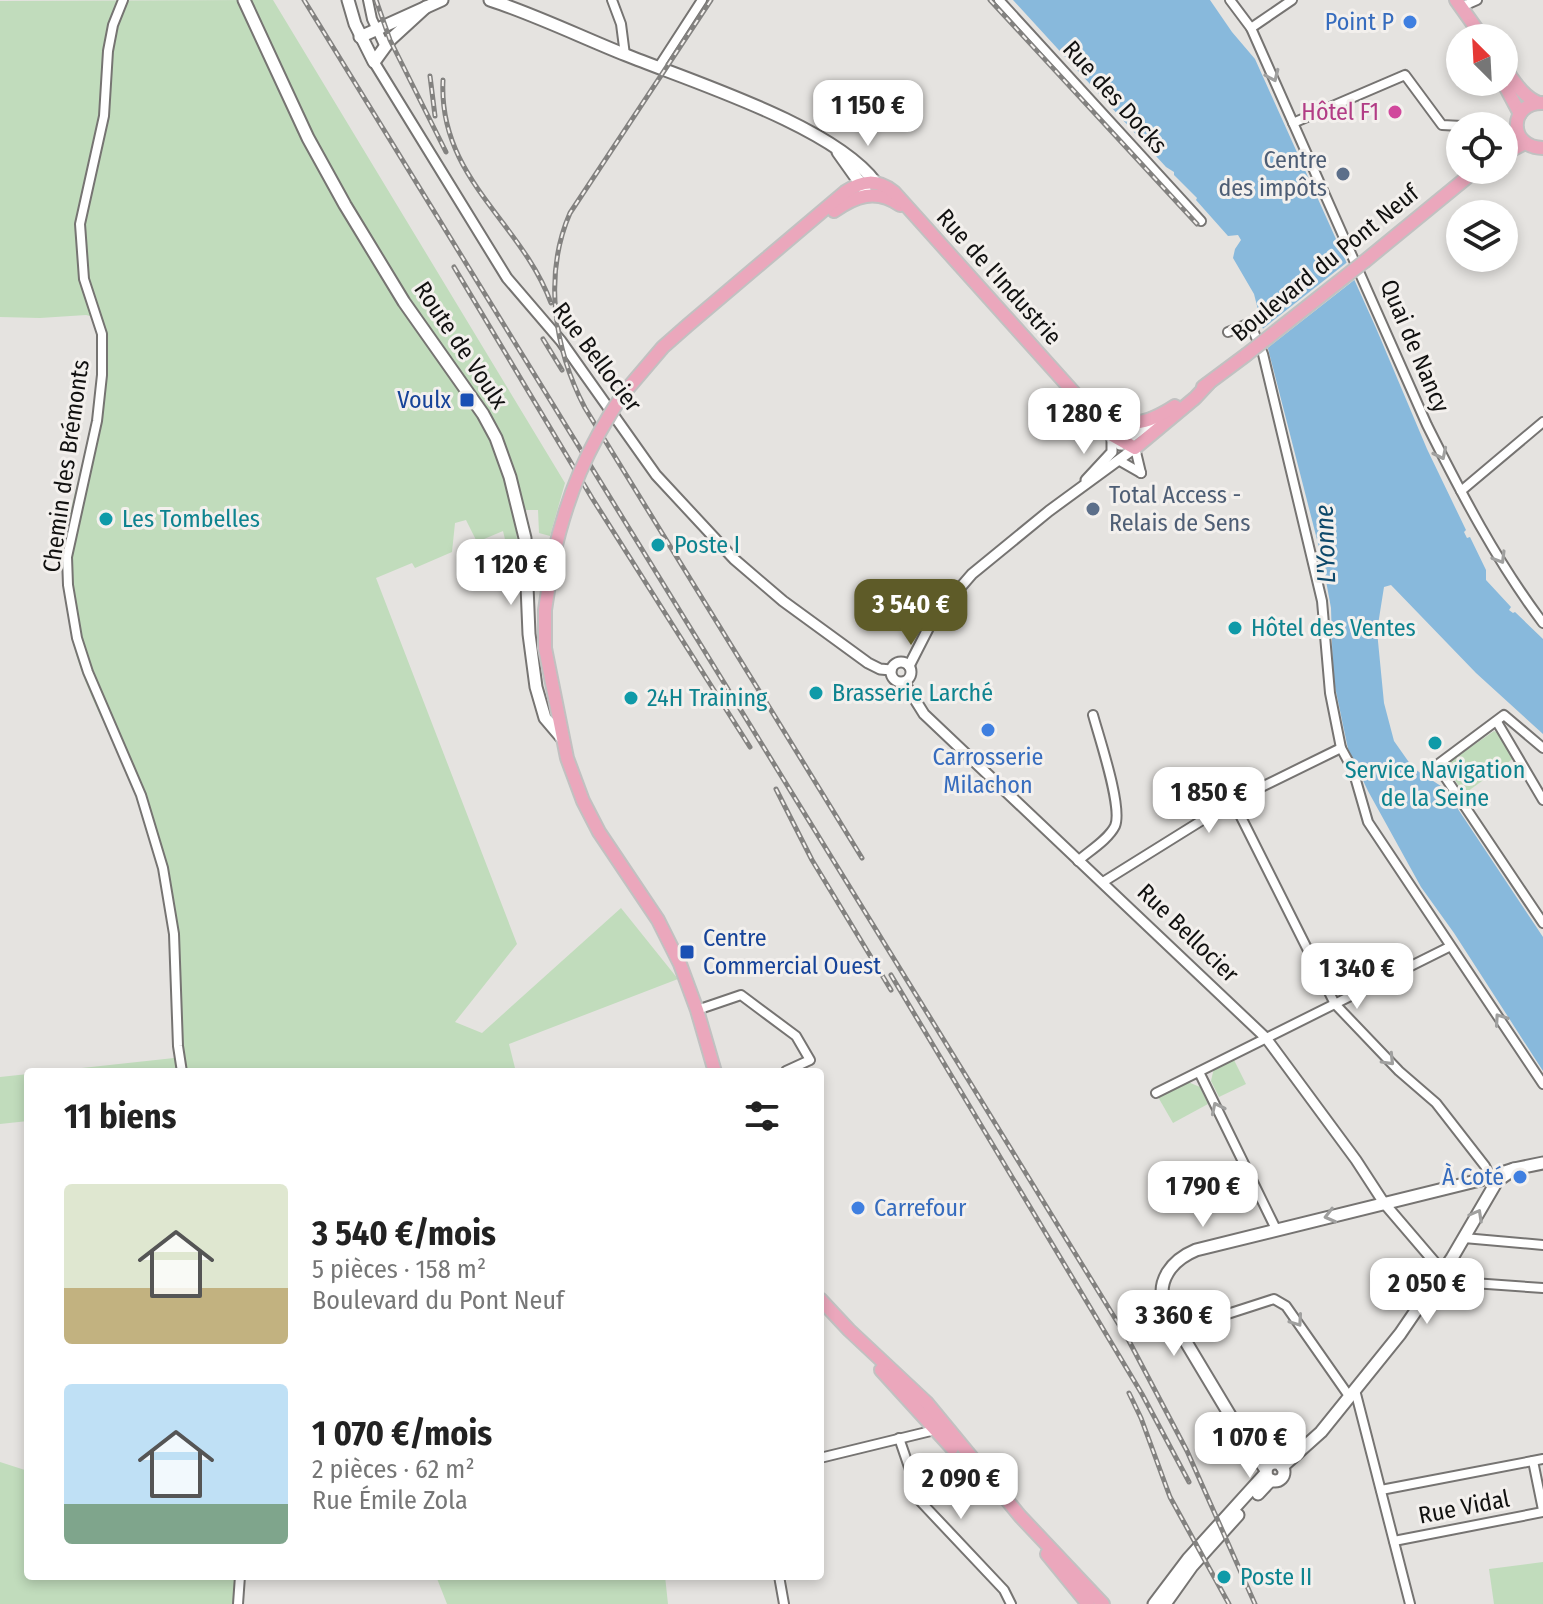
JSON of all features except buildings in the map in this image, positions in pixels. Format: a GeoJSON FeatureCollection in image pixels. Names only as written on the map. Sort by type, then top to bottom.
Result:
{"type":"FeatureCollection","features":[{"type":"Feature","properties":{"kind":"main road","name":"Route de Voulx"},"geometry":{"type":"LineString","coordinates":[[244,0],[331,181],[404,302],[483,414],[496,438],[510,477],[525,538],[529,634],[536,687],[545,718],[562,738]]}},
{"type":"Feature","properties":{"kind":"main road","name":"Rue Bellocier"},"geometry":{"type":"LineString","coordinates":[[348,0],[360,37],[374,62]]}},
{"type":"Feature","properties":{"kind":"main road"},"geometry":{"type":"LineString","coordinates":[[360,37],[442,0]]}},
{"type":"Feature","properties":{"kind":"main road"},"geometry":{"type":"LineString","coordinates":[[490,0],[785,119],[849,156],[868,183]]}},
{"type":"Feature","properties":{"kind":"main road"},"geometry":{"type":"LineString","coordinates":[[1447,0],[1463,24]]}},
{"type":"Feature","properties":{"kind":"main road"},"geometry":{"type":"LineString","coordinates":[[1459,3],[1473,24]]}},
{"type":"Feature","properties":{"kind":"main road"},"geometry":{"type":"LineString","coordinates":[[374,62],[426,7]]}},
{"type":"Feature","properties":{"kind":"main road"},"geometry":{"type":"LineString","coordinates":[[1518,85],[1541,103]]}},
{"type":"Feature","properties":{"kind":"main road"},"geometry":{"type":"LineString","coordinates":[[1510,96],[1520,114]]}},
{"type":"Feature","properties":{"kind":"main road"},"geometry":{"type":"LineString","coordinates":[[1518,125],[1520,114],[1526,107],[1541,103]]}},
{"type":"Feature","properties":{"kind":"main road"},"geometry":{"type":"LineString","coordinates":[[1518,132],[1525,143],[1543,148]]}},
{"type":"Feature","properties":{"kind":"main road"},"geometry":{"type":"LineString","coordinates":[[1518,147],[1525,143]]}},
{"type":"Feature","properties":{"kind":"main road"},"geometry":{"type":"LineString","coordinates":[[835,149],[868,183]]}},
{"type":"Feature","properties":{"kind":"main road"},"geometry":{"type":"LineString","coordinates":[[845,192],[849,166]]}},
{"type":"Feature","properties":{"kind":"main road"},"geometry":{"type":"LineString","coordinates":[[774,254],[847,202],[868,183]]}},
{"type":"Feature","properties":{"kind":"main road"},"geometry":{"type":"LineString","coordinates":[[714,1068],[680,964],[658,920],[599,832],[583,801],[562,738],[545,648],[545,610],[553,558],[573,486],[601,428],[623,394],[663,347],[845,192],[868,183]]}},
{"type":"Feature","properties":{"kind":"main road","name":"Rue de l'Industrie"},"geometry":{"type":"LineString","coordinates":[[868,183],[909,211],[1087,407],[1123,437]]}},
{"type":"Feature","properties":{"kind":"main road","name":"Boulevard du Pont Neuf"},"geometry":{"type":"LineString","coordinates":[[1123,437],[1138,423],[1159,417],[1209,383],[1459,184]]}},
{"type":"Feature","properties":{"kind":"main road","name":"Boulevard du Pont Neuf"},"geometry":{"type":"LineString","coordinates":[[1123,437],[1195,398],[1209,383]]}},
{"type":"Feature","properties":{"kind":"main road"},"geometry":{"type":"LineString","coordinates":[[1514,1169],[1501,1177],[1490,1191],[1443,1272],[1400,1334],[1321,1432],[1282,1467],[1282,1477],[1268,1474],[1162,1300],[1163,1279],[1171,1267],[1189,1253],[1276,1229],[1514,1169],[1543,1163]]}},
{"type":"Feature","properties":{"kind":"main road"},"geometry":{"type":"LineString","coordinates":[[1485,1178],[1490,1191]]}},
{"type":"Feature","properties":{"kind":"main road"},"geometry":{"type":"LineString","coordinates":[[824,1303],[927,1403],[1020,1516],[1103,1604]]}},
{"type":"Feature","properties":{"kind":"main road"},"geometry":{"type":"LineString","coordinates":[[849,1330],[876,1365],[1026,1529],[1088,1604]]}},
{"type":"Feature","properties":{"kind":"main road"},"geometry":{"type":"LineString","coordinates":[[1165,1604],[1192,1566],[1236,1518],[1268,1474]]}},
{"type":"Feature","properties":{"kind":"main road"},"geometry":{"type":"LineString","coordinates":[[1154,1604],[1188,1559],[1268,1474]]}},
{"type":"Feature","properties":{"kind":"street","name":"Chemin des Brémonts"},"geometry":{"type":"LineString","coordinates":[[123,0],[113,25],[108,51],[104,116],[80,224],[84,279],[102,334],[102,375],[95,430],[67,557],[68,585],[77,638],[88,672],[141,795],[163,868],[174,934],[181,1068]]}},
{"type":"Feature","properties":{"kind":"street"},"geometry":{"type":"LineString","coordinates":[[368,0],[385,47]]}},
{"type":"Feature","properties":{"kind":"street"},"geometry":{"type":"LineString","coordinates":[[612,0],[621,24],[625,55]]}},
{"type":"Feature","properties":{"kind":"street"},"geometry":{"type":"LineString","coordinates":[[658,68],[702,0]]}},
{"type":"Feature","properties":{"kind":"street","name":"Rue des Docks"},"geometry":{"type":"LineString","coordinates":[[999,0],[1201,221]]}},
{"type":"Feature","properties":{"kind":"street","name":"Quai de Nancy"},"geometry":{"type":"LineString","coordinates":[[1230,0],[1251,28],[1427,425],[1506,568],[1543,623]]}},
{"type":"Feature","properties":{"kind":"street"},"geometry":{"type":"LineString","coordinates":[[1251,28],[1292,0]]}},
{"type":"Feature","properties":{"kind":"street"},"geometry":{"type":"LineString","coordinates":[[1459,3],[1477,0]]}},
{"type":"Feature","properties":{"kind":"street","name":"Rue Bellocier"},"geometry":{"type":"LineString","coordinates":[[374,62],[507,278],[561,341],[673,495],[756,579],[868,663],[891,670]]}},
{"type":"Feature","properties":{"kind":"street"},"geometry":{"type":"LineString","coordinates":[[1293,123],[1405,75],[1442,125],[1446,125]]}},
{"type":"Feature","properties":{"kind":"street"},"geometry":{"type":"LineString","coordinates":[[1228,332],[1250,323],[1263,354],[1322,601],[1330,693],[1341,748],[1353,770],[1368,822],[1543,1084]]}},
{"type":"Feature","properties":{"kind":"street","name":"Boulevard du Pont Neuf"},"geometry":{"type":"LineString","coordinates":[[1082,486],[1123,437],[1159,417]]}},
{"type":"Feature","properties":{"kind":"street"},"geometry":{"type":"LineString","coordinates":[[1461,491],[1543,422]]}},
{"type":"Feature","properties":{"kind":"street"},"geometry":{"type":"LineString","coordinates":[[1120,461],[1141,473],[1123,437]]}},
{"type":"Feature","properties":{"kind":"street","name":"Boulevard du Pont Neuf"},"geometry":{"type":"LineString","coordinates":[[909,666],[933,619],[972,574],[1082,486],[1120,461],[1123,437]]}},
{"type":"Feature","properties":{"kind":"street"},"geometry":{"type":"LineString","coordinates":[[898,662],[909,666],[911,674],[904,682],[894,680],[891,670],[898,662]]}},
{"type":"Feature","properties":{"kind":"street","name":"Rue Bellocier"},"geometry":{"type":"LineString","coordinates":[[904,682],[924,714],[1266,1038],[1384,1203],[1443,1272]]}},
{"type":"Feature","properties":{"kind":"street"},"geometry":{"type":"LineString","coordinates":[[1078,861],[1112,831],[1117,822],[1112,784],[1093,715]]}},
{"type":"Feature","properties":{"kind":"street"},"geometry":{"type":"LineString","coordinates":[[1543,748],[1504,715],[1438,763],[1437,767],[1543,923]]}},
{"type":"Feature","properties":{"kind":"street"},"geometry":{"type":"LineString","coordinates":[[1497,722],[1543,800]]}},
{"type":"Feature","properties":{"kind":"street"},"geometry":{"type":"LineString","coordinates":[[1103,882],[1233,801],[1341,748]]}},
{"type":"Feature","properties":{"kind":"street"},"geometry":{"type":"LineString","coordinates":[[1233,801],[1335,1004],[1399,1071],[1436,1103],[1485,1178]]}},
{"type":"Feature","properties":{"kind":"street"},"geometry":{"type":"LineString","coordinates":[[1156,1093],[1449,947]]}},
{"type":"Feature","properties":{"kind":"street"},"geometry":{"type":"LineString","coordinates":[[697,1010],[741,995],[796,1036],[810,1060],[793,1068]]}},
{"type":"Feature","properties":{"kind":"street"},"geometry":{"type":"LineString","coordinates":[[1199,1072],[1276,1229]]}},
{"type":"Feature","properties":{"kind":"street"},"geometry":{"type":"LineString","coordinates":[[1464,1238],[1543,1245]]}},
{"type":"Feature","properties":{"kind":"street"},"geometry":{"type":"LineString","coordinates":[[1443,1272],[1473,1283],[1543,1288]]}},
{"type":"Feature","properties":{"kind":"street"},"geometry":{"type":"LineString","coordinates":[[1178,1330],[1274,1299],[1286,1306],[1352,1393],[1410,1604]]}},
{"type":"Feature","properties":{"kind":"street"},"geometry":{"type":"LineString","coordinates":[[824,1457],[935,1430]]}},
{"type":"Feature","properties":{"kind":"street"},"geometry":{"type":"LineString","coordinates":[[899,1438],[921,1502],[1004,1590],[1011,1604]]}},
{"type":"Feature","properties":{"kind":"street"},"geometry":{"type":"LineString","coordinates":[[1381,1490],[1538,1460],[1543,1511]]}},
{"type":"Feature","properties":{"kind":"street","name":"Rue Vidal"},"geometry":{"type":"LineString","coordinates":[[1394,1541],[1543,1511]]}},
{"type":"Feature","properties":{"kind":"street"},"geometry":{"type":"LineString","coordinates":[[238,1604],[240,1580]]}},
{"type":"Feature","properties":{"kind":"street"},"geometry":{"type":"LineString","coordinates":[[780,1580],[784,1604]]}},
{"type":"Feature","properties":{"kind":"green space"},"geometry":{"type":"Polygon","coordinates":[[[273,0],[565,483],[550,536],[539,533],[538,510],[527,510],[514,516],[521,571],[512,569],[503,531],[477,542],[466,520],[455,523],[452,552],[415,568],[412,563],[376,578],[517,944],[455,1022],[482,1033],[621,908],[678,979],[509,1044],[515,1068],[82,1068],[174,1058],[172,976],[167,915],[155,854],[133,788],[80,667],[65,591],[64,549],[95,405],[98,346],[94,317],[0,317],[0,1],[273,0]]]}},
{"type":"Feature","properties":{"kind":"green space"},"geometry":{"type":"Polygon","coordinates":[[[1494,731],[1514,758],[1464,794],[1445,765],[1494,731]]]}},
{"type":"Feature","properties":{"kind":"green space"},"geometry":{"type":"Polygon","coordinates":[[[1234,1060],[1246,1084],[1219,1097],[1211,1081],[1214,1068],[1234,1060]]]}},
{"type":"Feature","properties":{"kind":"green space"},"geometry":{"type":"Polygon","coordinates":[[[24,1074],[24,1121],[0,1124],[0,1077],[24,1074]]]}},
{"type":"Feature","properties":{"kind":"green space"},"geometry":{"type":"Polygon","coordinates":[[[1188,1082],[1200,1087],[1208,1104],[1173,1123],[1158,1097],[1188,1082]]]}},
{"type":"Feature","properties":{"kind":"green space"},"geometry":{"type":"Polygon","coordinates":[[[0,1462],[24,1470],[24,1580],[243,1580],[240,1604],[0,1604],[0,1462]]]}},
{"type":"Feature","properties":{"kind":"green space"},"geometry":{"type":"Polygon","coordinates":[[[1543,1562],[1543,1604],[1494,1604],[1489,1569],[1543,1562]]]}},
{"type":"Feature","properties":{"kind":"green space"},"geometry":{"type":"Polygon","coordinates":[[[438,1580],[665,1580],[668,1604],[447,1604],[438,1580]]]}},
{"type":"Feature","properties":{"kind":"water","name":"L'Yonne"},"geometry":{"type":"Polygon","coordinates":[[[1013,0],[1210,0],[1255,59],[1427,449],[1466,530],[1464,532],[1467,538],[1470,537],[1486,570],[1486,580],[1511,607],[1509,610],[1543,639],[1543,734],[1476,673],[1391,585],[1384,587],[1377,631],[1384,703],[1394,741],[1413,768],[1444,788],[1543,937],[1543,1071],[1421,887],[1348,749],[1333,677],[1331,608],[1322,559],[1254,294],[1233,258],[1241,240],[1238,235],[1228,236],[1174,172],[1166,167],[1013,0]]]}},
{"type":"Feature","properties":{"kind":"pier"},"geometry":{"type":"Polygon","coordinates":[[[1350,260],[1358,277],[1265,350],[1260,331],[1350,260]]]}},
{"type":"Feature","properties":{"kind":"railway"},"geometry":{"type":"LineString","coordinates":[[304,0],[1129,1341],[1187,1451],[1255,1604]]}},
{"type":"Feature","properties":{"kind":"railway"},"geometry":{"type":"LineString","coordinates":[[376,0],[390,40],[446,152]]}},
{"type":"Feature","properties":{"kind":"railway"},"geometry":{"type":"LineString","coordinates":[[711,0],[570,213],[557,261],[556,312],[560,337],[574,385],[585,408],[862,858]]}},
{"type":"Feature","properties":{"kind":"railway"},"geometry":{"type":"LineString","coordinates":[[990,0],[1197,224]]}},
{"type":"Feature","properties":{"kind":"railway"},"geometry":{"type":"LineString","coordinates":[[430,76],[435,116]]}},
{"type":"Feature","properties":{"kind":"railway"},"geometry":{"type":"LineString","coordinates":[[443,80],[445,114],[454,145],[467,172],[521,247],[551,303]]}},
{"type":"Feature","properties":{"kind":"railway"},"geometry":{"type":"LineString","coordinates":[[454,267],[592,498],[750,747]]}},
{"type":"Feature","properties":{"kind":"railway"},"geometry":{"type":"LineString","coordinates":[[543,339],[562,370]]}},
{"type":"Feature","properties":{"kind":"railway"},"geometry":{"type":"LineString","coordinates":[[776,789],[812,860],[891,990]]}},
{"type":"Feature","properties":{"kind":"railway"},"geometry":{"type":"LineString","coordinates":[[891,975],[1142,1394],[1189,1482]]}},
{"type":"Feature","properties":{"kind":"railway"},"geometry":{"type":"LineString","coordinates":[[1129,1393],[1170,1497],[1229,1604]]}},
{"type":"Feature","properties":{"kind":"place","name":"Point P"},"geometry":{"type":"Point","coordinates":[1410,22]}},
{"type":"Feature","properties":{"kind":"place","name":"Hôtel F1"},"geometry":{"type":"Point","coordinates":[1395,112]}},
{"type":"Feature","properties":{"kind":"place","name":"Centre des impôts"},"geometry":{"type":"Point","coordinates":[1343,174]}},
{"type":"Feature","properties":{"kind":"place","name":"Voulx"},"geometry":{"type":"Point","coordinates":[467,400]}},
{"type":"Feature","properties":{"kind":"place","name":"Total Access - Relais de Sens"},"geometry":{"type":"Point","coordinates":[1093,509]}},
{"type":"Feature","properties":{"kind":"place","name":"Les Tombelles"},"geometry":{"type":"Point","coordinates":[106,519]}},
{"type":"Feature","properties":{"kind":"place","name":"Poste I"},"geometry":{"type":"Point","coordinates":[658,545]}},
{"type":"Feature","properties":{"kind":"place","name":"Hôtel des Ventes"},"geometry":{"type":"Point","coordinates":[1235,628]}},
{"type":"Feature","properties":{"kind":"place","name":"Brasserie Larché"},"geometry":{"type":"Point","coordinates":[816,693]}},
{"type":"Feature","properties":{"kind":"place","name":"24H Training"},"geometry":{"type":"Point","coordinates":[631,698]}},
{"type":"Feature","properties":{"kind":"place","name":"Carrosserie Milachon"},"geometry":{"type":"Point","coordinates":[988,730]}},
{"type":"Feature","properties":{"kind":"place","name":"Service Navigation de la Seine"},"geometry":{"type":"Point","coordinates":[1435,743]}},
{"type":"Feature","properties":{"kind":"place","name":"Centre Commercial Ouest"},"geometry":{"type":"Point","coordinates":[687,952]}},
{"type":"Feature","properties":{"kind":"place","name":"À Coté"},"geometry":{"type":"Point","coordinates":[1520,1177]}},
{"type":"Feature","properties":{"kind":"place","name":"Carrefour"},"geometry":{"type":"Point","coordinates":[858,1208]}},
{"type":"Feature","properties":{"kind":"place","name":"Poste II"},"geometry":{"type":"Point","coordinates":[1224,1577]}}]}
